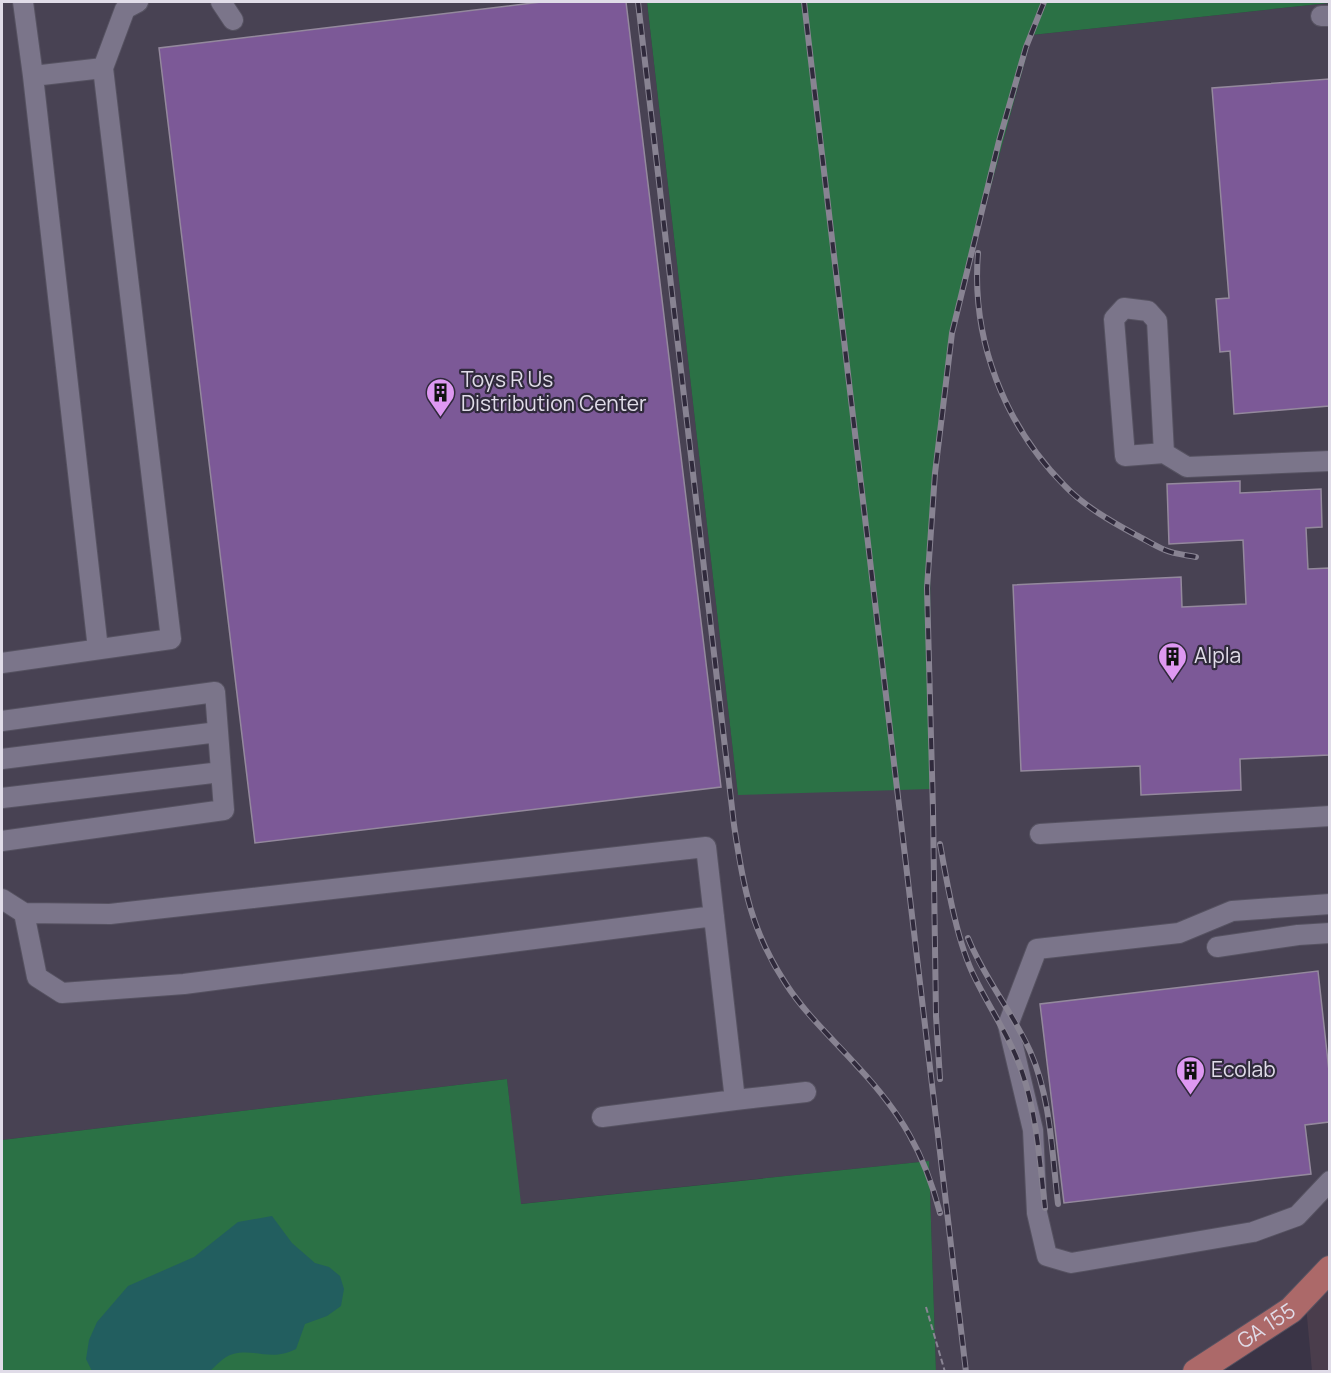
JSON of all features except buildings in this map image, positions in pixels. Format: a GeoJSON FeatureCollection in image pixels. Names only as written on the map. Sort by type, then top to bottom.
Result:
{"type":"FeatureCollection","features":[{"type":"Feature","properties":{"kind":"main road","name":"GA 155"},"geometry":{"type":"LineString","coordinates":[[1196,1371],[1291,1310],[1329,1269]]}},
{"type":"Feature","properties":{"kind":"lane"},"geometry":{"type":"LineString","coordinates":[[23,2],[98,649]]}},
{"type":"Feature","properties":{"kind":"lane"},"geometry":{"type":"LineString","coordinates":[[2,663],[171,639],[103,68],[125,9],[138,2]]}},
{"type":"Feature","properties":{"kind":"lane"},"geometry":{"type":"LineString","coordinates":[[221,2],[233,20]]}},
{"type":"Feature","properties":{"kind":"lane"},"geometry":{"type":"LineString","coordinates":[[33,76],[103,68]]}},
{"type":"Feature","properties":{"kind":"lane"},"geometry":{"type":"LineString","coordinates":[[1164,453],[1156,321],[1148,311],[1124,308],[1114,319],[1125,456],[1164,453],[1187,467],[1329,461]]}},
{"type":"Feature","properties":{"kind":"lane"},"geometry":{"type":"LineString","coordinates":[[2,721],[215,692],[224,810],[2,841]]}},
{"type":"Feature","properties":{"kind":"lane"},"geometry":{"type":"LineString","coordinates":[[2,759],[218,732]]}},
{"type":"Feature","properties":{"kind":"lane"},"geometry":{"type":"LineString","coordinates":[[2,798],[221,772]]}},
{"type":"Feature","properties":{"kind":"lane"},"geometry":{"type":"LineString","coordinates":[[1040,834],[1329,816]]}},
{"type":"Feature","properties":{"kind":"lane"},"geometry":{"type":"LineString","coordinates":[[2,899],[24,913],[111,914],[706,847],[735,1100]]}},
{"type":"Feature","properties":{"kind":"lane"},"geometry":{"type":"LineString","coordinates":[[1329,904],[1232,911],[1179,933],[1037,950],[1008,1025],[1033,1130],[1037,1213],[1047,1256],[1071,1263],[1253,1232],[1297,1216],[1329,1181]]}},
{"type":"Feature","properties":{"kind":"lane"},"geometry":{"type":"LineString","coordinates":[[24,913],[37,977],[62,993],[184,984],[714,916]]}},
{"type":"Feature","properties":{"kind":"lane"},"geometry":{"type":"LineString","coordinates":[[1217,947],[1298,935],[1329,933]]}},
{"type":"Feature","properties":{"kind":"lane"},"geometry":{"type":"LineString","coordinates":[[602,1117],[806,1092]]}},
{"type":"Feature","properties":{"kind":"path"},"geometry":{"type":"LineString","coordinates":[[926,1307],[945,1371]]}},
{"type":"Feature","properties":{"kind":"shaded area"},"geometry":{"type":"Polygon","coordinates":[[[2,2],[647,2],[738,794],[930,539],[949,341],[1032,35],[1329,3],[1330,1276],[1201,1371],[936,1371],[929,1161],[520,1204],[507,1079],[2,1140],[2,2]]]}},
{"type":"Feature","properties":{"kind":"shaded area"},"geometry":{"type":"Polygon","coordinates":[[[272,1216],[292,1243],[315,1263],[329,1267],[340,1276],[344,1289],[341,1306],[327,1316],[305,1324],[296,1349],[271,1355],[241,1353],[229,1355],[210,1371],[92,1371],[86,1359],[89,1340],[97,1322],[128,1286],[194,1257],[238,1222],[272,1216]]]}},
{"type":"Feature","properties":{"kind":"shaded area"},"geometry":{"type":"Polygon","coordinates":[[[1329,1276],[1329,1371],[1312,1371],[1306,1306],[1329,1276]]]}},
{"type":"Feature","properties":{"kind":"green space"},"geometry":{"type":"Polygon","coordinates":[[[647,2],[1329,2],[1032,35],[949,341],[930,539],[931,789],[738,795],[647,2]]]}},
{"type":"Feature","properties":{"kind":"green space"},"geometry":{"type":"Polygon","coordinates":[[[507,1079],[521,1204],[929,1161],[936,1371],[2,1371],[2,1140],[507,1079]]]}},
{"type":"Feature","properties":{"kind":"railway"},"geometry":{"type":"LineString","coordinates":[[638,2],[734,825],[745,888],[764,945],[774,964],[802,1006],[873,1084],[899,1117],[918,1152],[934,1191],[940,1213]]}},
{"type":"Feature","properties":{"kind":"railway"},"geometry":{"type":"LineString","coordinates":[[804,2],[966,1372]]}},
{"type":"Feature","properties":{"kind":"railway"},"geometry":{"type":"LineString","coordinates":[[940,1079],[936,1016],[927,588],[935,473],[952,333],[999,141],[1026,47],[1044,2]]}},
{"type":"Feature","properties":{"kind":"railway"},"geometry":{"type":"LineString","coordinates":[[978,253],[977,285],[986,348],[1009,408],[1043,462],[1089,507],[1117,525],[1161,548],[1196,557]]}},
{"type":"Feature","properties":{"kind":"railway"},"geometry":{"type":"LineString","coordinates":[[940,844],[953,912],[963,948],[981,990],[1012,1048],[1027,1089],[1037,1140],[1045,1208]]}},
{"type":"Feature","properties":{"kind":"railway"},"geometry":{"type":"LineString","coordinates":[[968,938],[982,967],[1023,1036],[1037,1069],[1050,1126],[1058,1204]]}},
{"type":"Feature","properties":{"kind":"place","name":"Toys R Us Distribution Center"},"geometry":{"type":"Point","coordinates":[440,418]}},
{"type":"Feature","properties":{"kind":"place","name":"Alpla"},"geometry":{"type":"Point","coordinates":[1173,682]}},
{"type":"Feature","properties":{"kind":"place","name":"Ecolab"},"geometry":{"type":"Point","coordinates":[1190,1096]}}]}
